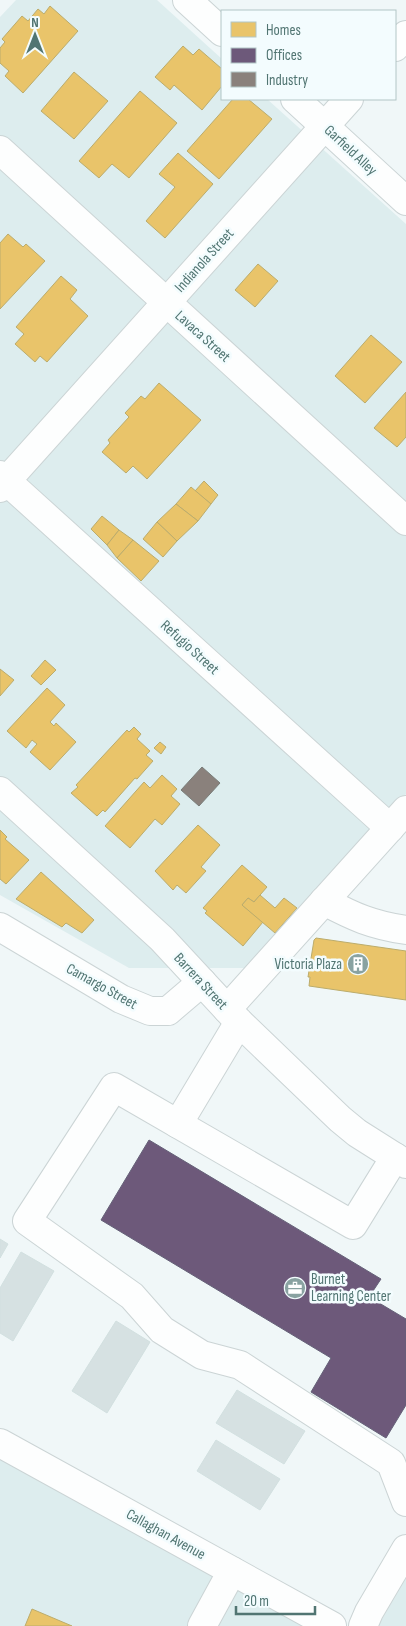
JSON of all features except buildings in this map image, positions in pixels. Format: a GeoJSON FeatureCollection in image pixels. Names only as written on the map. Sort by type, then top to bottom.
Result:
{"type":"FeatureCollection","features":[{"type":"Feature","properties":{"kind":"street"},"geometry":{"type":"LineString","coordinates":[[187,0],[221,31]]}},
{"type":"Feature","properties":{"kind":"street"},"geometry":{"type":"LineString","coordinates":[[396,46],[406,35]]}},
{"type":"Feature","properties":{"kind":"street","name":"Garfield Alley"},"geometry":{"type":"LineString","coordinates":[[296,100],[406,201]]}},
{"type":"Feature","properties":{"kind":"street","name":"Indianola Street"},"geometry":{"type":"LineString","coordinates":[[2,481],[167,302],[348,100]]}},
{"type":"Feature","properties":{"kind":"street","name":"Lavaca Street"},"geometry":{"type":"LineString","coordinates":[[0,150],[406,521]]}},
{"type":"Feature","properties":{"kind":"street","name":"Refugio Street"},"geometry":{"type":"LineString","coordinates":[[2,481],[395,825]]}},
{"type":"Feature","properties":{"kind":"street","name":"Barrera Street"},"geometry":{"type":"LineString","coordinates":[[0,791],[162,940],[233,1016],[340,1119],[357,1133],[401,1160]]}},
{"type":"Feature","properties":{"kind":"street"},"geometry":{"type":"LineString","coordinates":[[178,1124],[233,1016],[324,901],[395,825]]}},
{"type":"Feature","properties":{"kind":"street"},"geometry":{"type":"LineString","coordinates":[[324,901],[372,924],[406,930]]}},
{"type":"Feature","properties":{"kind":"street","name":"Camargo Street"},"geometry":{"type":"LineString","coordinates":[[0,927],[121,999],[150,1012],[168,1011],[202,982]]}},
{"type":"Feature","properties":{"kind":"street"},"geometry":{"type":"LineString","coordinates":[[401,1160],[353,1225],[114,1086],[27,1221],[132,1296],[162,1330],[202,1355],[240,1365],[391,1463],[406,1502]]}},
{"type":"Feature","properties":{"kind":"street","name":"Callaghan Avenue"},"geometry":{"type":"LineString","coordinates":[[0,1443],[332,1626]]}},
{"type":"Feature","properties":{"kind":"street"},"geometry":{"type":"LineString","coordinates":[[363,1626],[369,1612],[406,1549]]}},
{"type":"Feature","properties":{"kind":"street"},"geometry":{"type":"LineString","coordinates":[[202,1626],[232,1570]]}},
{"type":"Feature","properties":{"kind":"shaded area"},"geometry":{"type":"Polygon","coordinates":[[[16,0],[157,0],[221,58],[221,100],[268,100],[406,224],[406,794],[248,968],[129,968],[0,895],[0,17],[16,0]]]}},
{"type":"Feature","properties":{"kind":"shaded area"},"geometry":{"type":"Polygon","coordinates":[[[0,1459],[311,1626],[0,1626],[0,1459]]]}},
{"type":"Feature","properties":{"kind":"shaded area"},"geometry":{"type":"Polygon","coordinates":[[[406,1577],[406,1626],[378,1626],[406,1577]]]}},
{"type":"Feature","properties":{"kind":"place","name":"Victoria Plaza"},"geometry":{"type":"Point","coordinates":[358,964]}},
{"type":"Feature","properties":{"kind":"place","name":"Burnet Learning Center"},"geometry":{"type":"Point","coordinates":[295,1288]}}]}
